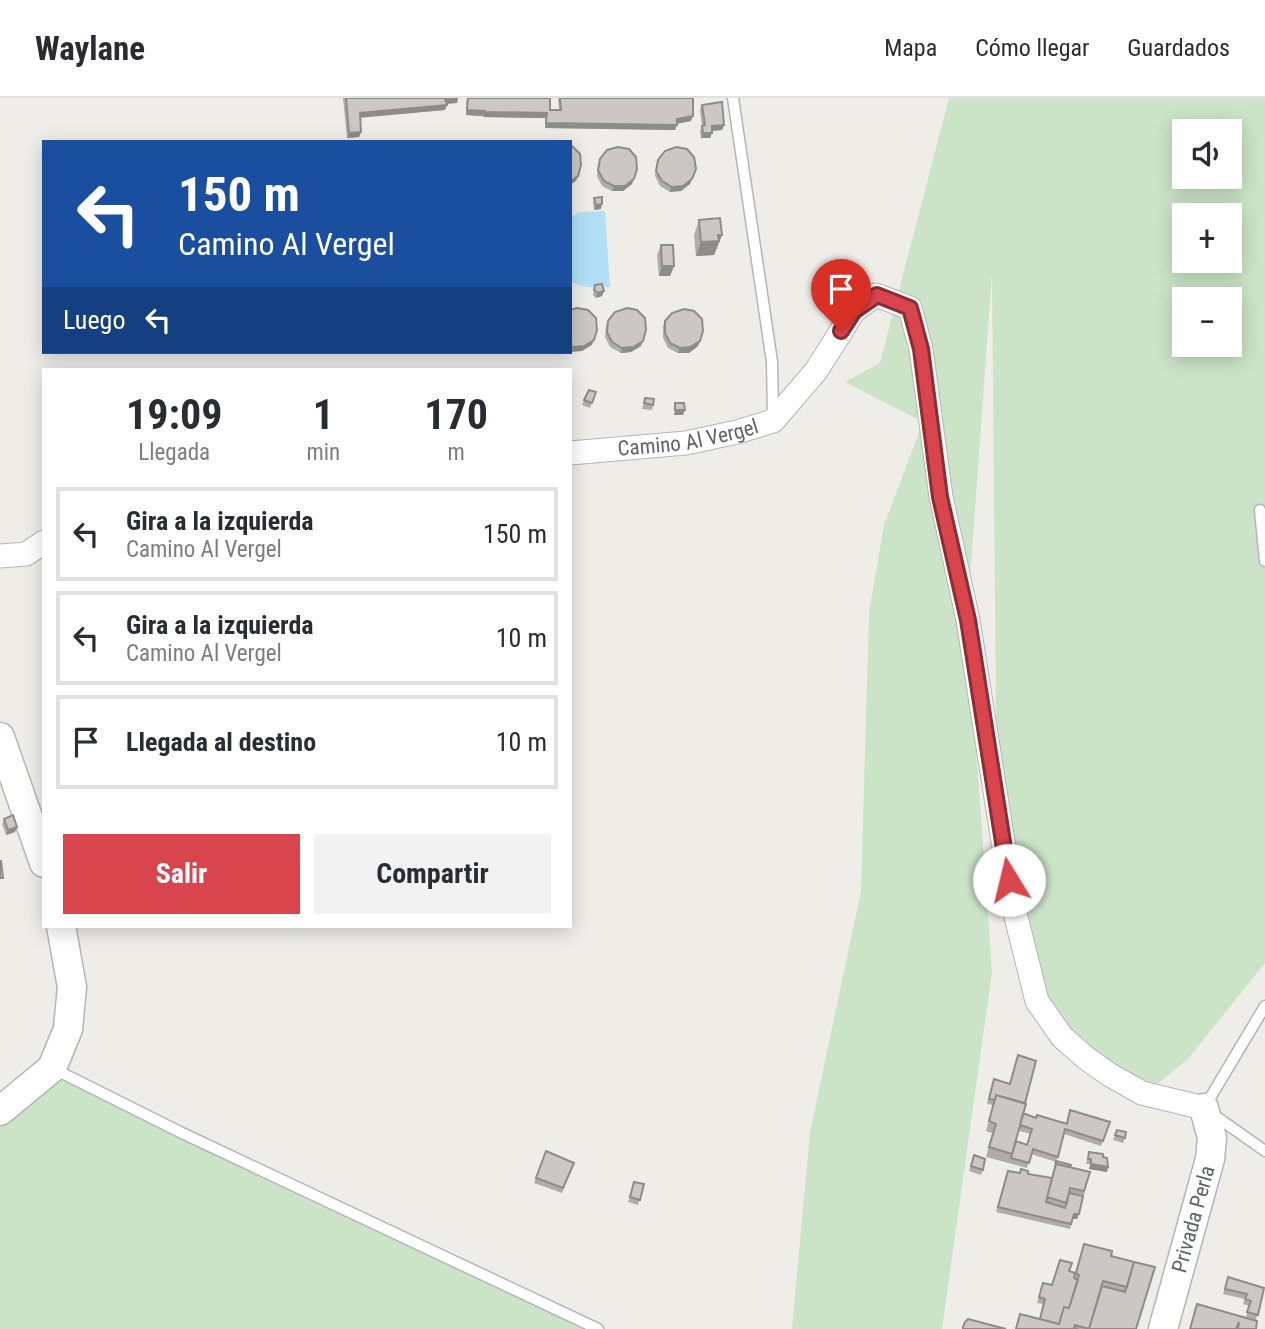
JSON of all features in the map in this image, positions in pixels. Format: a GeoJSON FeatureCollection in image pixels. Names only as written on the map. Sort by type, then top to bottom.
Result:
{"type":"FeatureCollection","features":[{"type":"Feature","properties":{"kind":"street","name":"Camino Al Vergel"},"geometry":{"type":"LineString","coordinates":[[572,453],[686,443],[774,421],[816,371],[854,311],[877,295],[910,308],[921,349],[940,497],[968,620],[1013,905],[1037,1001],[1062,1037],[1110,1075],[1142,1093],[1204,1108]]}},
{"type":"Feature","properties":{"kind":"street"},"geometry":{"type":"LineString","coordinates":[[0,556],[26,554],[42,543]]}},
{"type":"Feature","properties":{"kind":"street"},"geometry":{"type":"LineString","coordinates":[[0,737],[42,857]]}},
{"type":"Feature","properties":{"kind":"street"},"geometry":{"type":"LineString","coordinates":[[0,1111],[52,1068],[68,1029],[72,986],[61,928]]}},
{"type":"Feature","properties":{"kind":"street","name":"Privada Perla"},"geometry":{"type":"LineString","coordinates":[[1163,1329],[1210,1159],[1212,1138],[1204,1108]]}},
{"type":"Feature","properties":{"kind":"lane"},"geometry":{"type":"LineString","coordinates":[[733,98],[772,362],[774,421]]}},
{"type":"Feature","properties":{"kind":"lane"},"geometry":{"type":"LineString","coordinates":[[1260,510],[1265,561]]}},
{"type":"Feature","properties":{"kind":"lane"},"geometry":{"type":"LineString","coordinates":[[1265,1006],[1204,1108],[1265,1151]]}},
{"type":"Feature","properties":{"kind":"lane"},"geometry":{"type":"LineString","coordinates":[[52,1068],[204,1143],[598,1329]]}},
{"type":"Feature","properties":{"kind":"green space"},"geometry":{"type":"Polygon","coordinates":[[[949,98],[1265,98],[1265,963],[1188,1059],[1150,1090],[1112,1071],[1039,999],[997,817],[992,274],[967,620],[992,972],[942,1329],[792,1329],[810,1132],[861,891],[869,613],[884,525],[923,422],[845,382],[880,363],[949,98]]]}},
{"type":"Feature","properties":{"kind":"green space"},"geometry":{"type":"Polygon","coordinates":[[[42,1065],[586,1329],[0,1329],[0,1102],[42,1065]]]}},
{"type":"Feature","properties":{"kind":"water"},"geometry":{"type":"Polygon","coordinates":[[[605,211],[610,287],[589,287],[572,281],[572,216],[580,212],[605,211]]]}},
{"type":"Feature","properties":{"kind":"building"},"geometry":{"type":"Polygon","coordinates":[[[346,98],[458,98],[445,99],[447,105],[360,113],[361,132],[349,133],[346,98]]]}},
{"type":"Feature","properties":{"kind":"building"},"geometry":{"type":"Polygon","coordinates":[[[468,98],[550,98],[550,110],[561,110],[560,98],[693,98],[693,116],[677,119],[677,125],[546,123],[547,113],[467,110],[468,98]]]}},
{"type":"Feature","properties":{"kind":"building"},"geometry":{"type":"Polygon","coordinates":[[[722,102],[724,125],[712,126],[712,133],[703,133],[702,126],[705,125],[702,105],[722,102]]]}},
{"type":"Feature","properties":{"kind":"building"},"geometry":{"type":"Polygon","coordinates":[[[572,146],[580,154],[578,176],[572,180],[572,146]]]}},
{"type":"Feature","properties":{"kind":"building"},"geometry":{"type":"Polygon","coordinates":[[[618,147],[629,149],[636,157],[634,179],[625,186],[614,186],[604,181],[598,170],[600,159],[607,150],[618,147]]]}},
{"type":"Feature","properties":{"kind":"building"},"geometry":{"type":"Polygon","coordinates":[[[676,147],[687,149],[694,157],[696,169],[692,179],[683,186],[672,187],[662,181],[656,171],[658,160],[665,151],[676,147]]]}},
{"type":"Feature","properties":{"kind":"building"},"geometry":{"type":"Polygon","coordinates":[[[602,197],[602,204],[596,205],[594,198],[602,197]]]}},
{"type":"Feature","properties":{"kind":"building"},"geometry":{"type":"Polygon","coordinates":[[[720,218],[722,235],[718,235],[719,241],[701,242],[699,220],[720,218]]]}},
{"type":"Feature","properties":{"kind":"building"},"geometry":{"type":"Polygon","coordinates":[[[661,245],[673,245],[674,266],[662,266],[661,245]]]}},
{"type":"Feature","properties":{"kind":"building"},"geometry":{"type":"Polygon","coordinates":[[[602,284],[604,291],[598,293],[594,290],[595,285],[602,284]]]}},
{"type":"Feature","properties":{"kind":"building"},"geometry":{"type":"Polygon","coordinates":[[[627,308],[637,310],[645,318],[646,330],[643,341],[633,347],[622,348],[612,342],[607,332],[608,321],[615,312],[627,308]]]}},
{"type":"Feature","properties":{"kind":"building"},"geometry":{"type":"Polygon","coordinates":[[[572,309],[588,310],[596,318],[594,340],[584,346],[572,347],[572,309]]]}},
{"type":"Feature","properties":{"kind":"building"},"geometry":{"type":"Polygon","coordinates":[[[684,309],[694,311],[702,319],[703,331],[700,341],[690,347],[680,348],[670,343],[665,333],[665,321],[672,313],[684,309]]]}},
{"type":"Feature","properties":{"kind":"building"},"geometry":{"type":"Polygon","coordinates":[[[589,390],[596,392],[592,403],[584,400],[589,390]]]}},
{"type":"Feature","properties":{"kind":"building"},"geometry":{"type":"Polygon","coordinates":[[[645,398],[654,399],[653,405],[644,403],[645,398]]]}},
{"type":"Feature","properties":{"kind":"building"},"geometry":{"type":"Polygon","coordinates":[[[675,403],[684,403],[685,410],[675,410],[675,403]]]}},
{"type":"Feature","properties":{"kind":"building"},"geometry":{"type":"Polygon","coordinates":[[[13,815],[17,827],[8,830],[4,819],[13,815]]]}},
{"type":"Feature","properties":{"kind":"building"},"geometry":{"type":"Polygon","coordinates":[[[1,861],[3,878],[0,878],[1,861]]]}},
{"type":"Feature","properties":{"kind":"building"},"geometry":{"type":"Polygon","coordinates":[[[1018,1055],[1036,1061],[1025,1103],[996,1095],[995,1100],[989,1099],[994,1079],[1010,1084],[1018,1055]]]}},
{"type":"Feature","properties":{"kind":"building"},"geometry":{"type":"Polygon","coordinates":[[[996,1095],[1026,1104],[1012,1154],[989,1147],[996,1124],[989,1121],[996,1095]]]}},
{"type":"Feature","properties":{"kind":"building"},"geometry":{"type":"Polygon","coordinates":[[[1070,1110],[1110,1122],[1103,1141],[1065,1129],[1058,1157],[1033,1149],[1029,1163],[1011,1158],[1016,1141],[1027,1145],[1032,1129],[1020,1125],[1023,1113],[1067,1124],[1070,1110]]]}},
{"type":"Feature","properties":{"kind":"building"},"geometry":{"type":"Polygon","coordinates":[[[1117,1130],[1126,1132],[1125,1138],[1115,1135],[1117,1130]]]}},
{"type":"Feature","properties":{"kind":"building"},"geometry":{"type":"Polygon","coordinates":[[[546,1151],[574,1163],[563,1188],[536,1178],[546,1151]]]}},
{"type":"Feature","properties":{"kind":"building"},"geometry":{"type":"Polygon","coordinates":[[[1089,1152],[1103,1154],[1103,1157],[1107,1158],[1108,1167],[1091,1164],[1091,1159],[1088,1159],[1089,1152]]]}},
{"type":"Feature","properties":{"kind":"building"},"geometry":{"type":"Polygon","coordinates":[[[974,1155],[985,1159],[983,1170],[971,1166],[974,1155]]]}},
{"type":"Feature","properties":{"kind":"building"},"geometry":{"type":"Polygon","coordinates":[[[1056,1161],[1071,1165],[1056,1164],[1055,1167],[1056,1161]]]}},
{"type":"Feature","properties":{"kind":"building"},"geometry":{"type":"Polygon","coordinates":[[[1056,1164],[1090,1172],[1084,1191],[1070,1188],[1067,1203],[1047,1197],[1056,1164]]]}},
{"type":"Feature","properties":{"kind":"building"},"geometry":{"type":"Polygon","coordinates":[[[1021,1169],[1028,1171],[1028,1174],[1052,1178],[1046,1202],[1065,1208],[1069,1193],[1083,1196],[1079,1214],[1074,1214],[1071,1224],[998,1207],[1008,1171],[1020,1173],[1021,1169]]]}},
{"type":"Feature","properties":{"kind":"building"},"geometry":{"type":"Polygon","coordinates":[[[634,1182],[644,1184],[640,1200],[630,1197],[634,1182]]]}},
{"type":"Feature","properties":{"kind":"building"},"geometry":{"type":"Polygon","coordinates":[[[1084,1244],[1112,1251],[1111,1256],[1134,1262],[1127,1287],[1103,1281],[1089,1329],[1075,1325],[1074,1328],[1078,1329],[1016,1329],[1020,1314],[1059,1324],[1064,1307],[1069,1308],[1079,1275],[1076,1273],[1084,1244]]]}},
{"type":"Feature","properties":{"kind":"building"},"geometry":{"type":"Polygon","coordinates":[[[1060,1260],[1072,1263],[1069,1271],[1075,1273],[1074,1278],[1078,1280],[1069,1308],[1064,1307],[1059,1324],[1040,1319],[1045,1299],[1039,1297],[1043,1283],[1052,1285],[1060,1260]]]}},
{"type":"Feature","properties":{"kind":"building"},"geometry":{"type":"Polygon","coordinates":[[[1134,1262],[1155,1267],[1136,1329],[1089,1329],[1102,1286],[1125,1292],[1134,1262]]]}},
{"type":"Feature","properties":{"kind":"building"},"geometry":{"type":"Polygon","coordinates":[[[1228,1277],[1264,1288],[1258,1315],[1247,1312],[1251,1301],[1245,1299],[1247,1294],[1225,1289],[1228,1277]]]}},
{"type":"Feature","properties":{"kind":"building"},"geometry":{"type":"Polygon","coordinates":[[[1197,1304],[1257,1321],[1256,1329],[1238,1329],[1239,1322],[1236,1329],[1190,1329],[1197,1304]]]}},
{"type":"Feature","properties":{"kind":"building"},"geometry":{"type":"Polygon","coordinates":[[[968,1319],[1006,1329],[963,1329],[968,1319]]]}},
{"type":"Feature","properties":{"kind":"route"},"geometry":{"type":"LineString","coordinates":[[841,331],[854,311],[877,295],[910,308],[921,349],[940,497],[968,620],[1009,880]]}}]}
